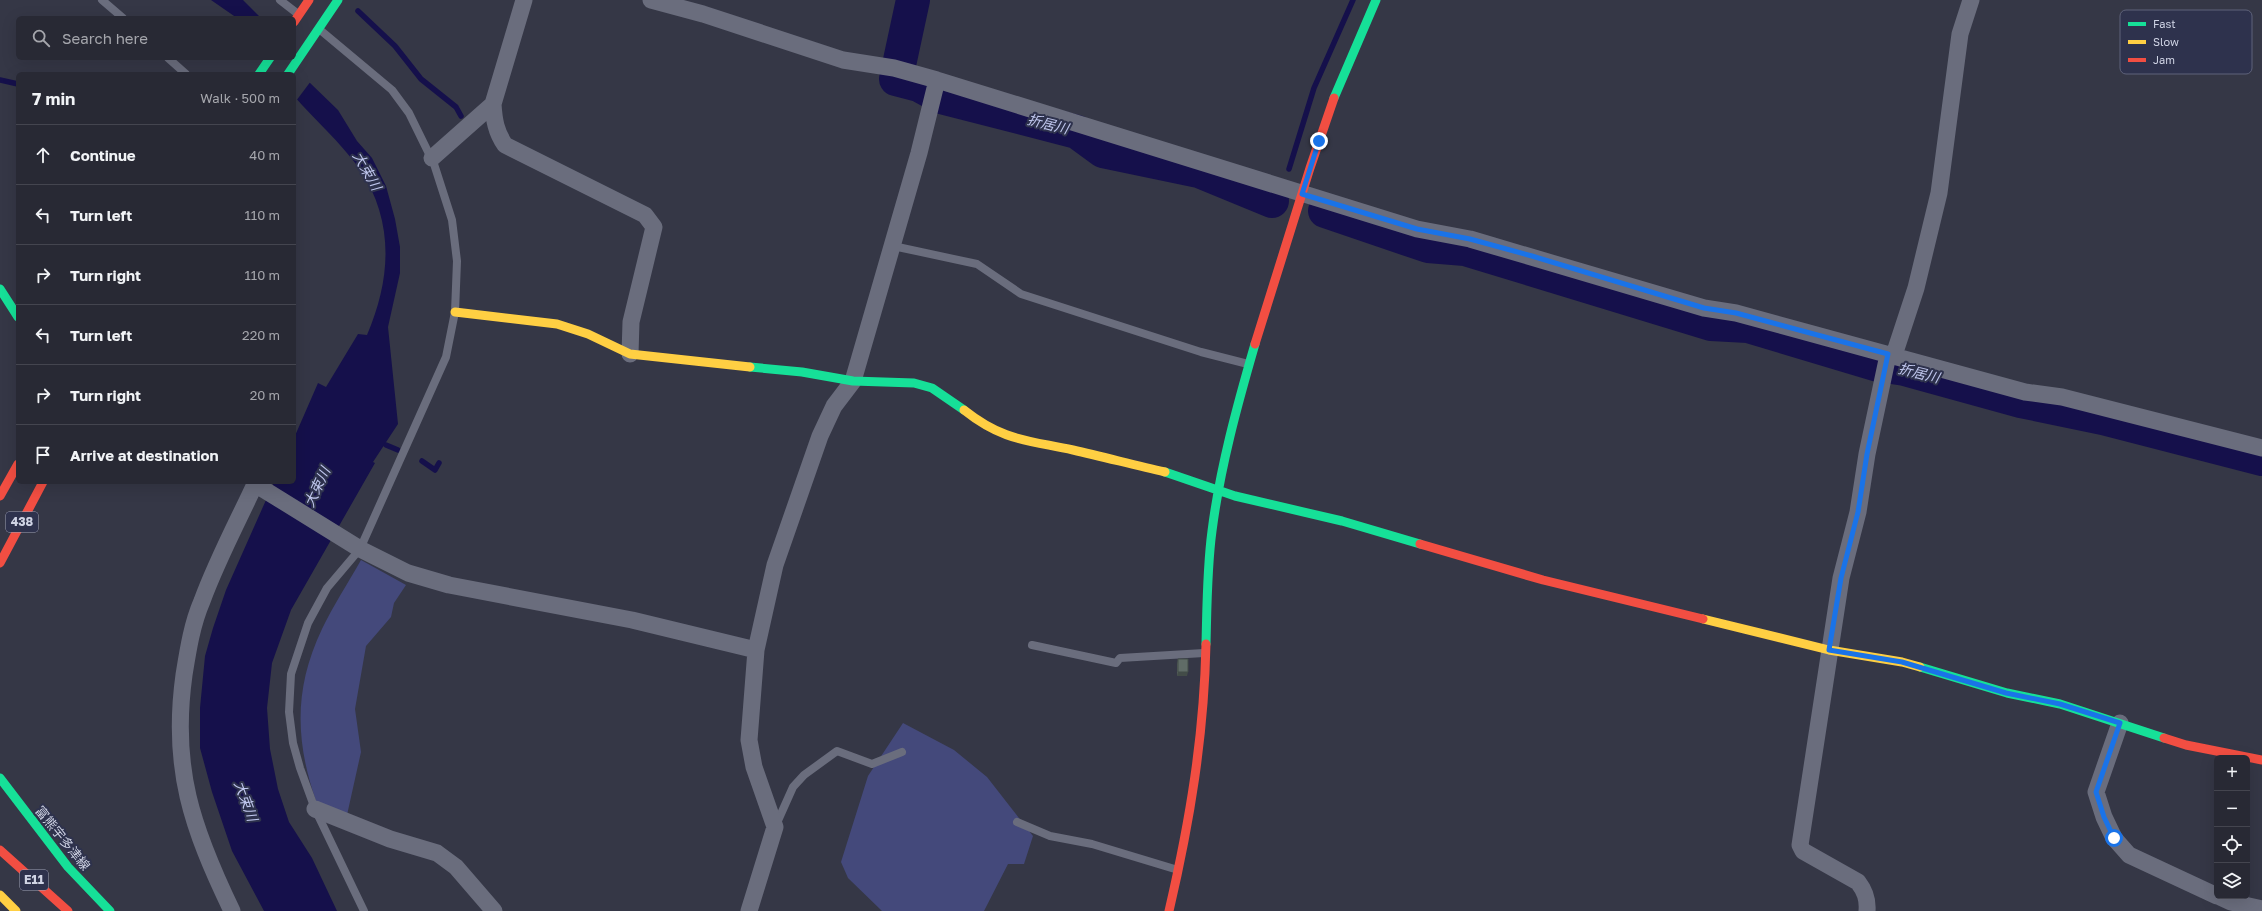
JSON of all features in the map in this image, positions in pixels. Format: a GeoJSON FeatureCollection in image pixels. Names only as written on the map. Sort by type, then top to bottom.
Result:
{"type":"FeatureCollection","features":[{"type":"Feature","properties":{"kind":"main road"},"geometry":{"type":"LineString","coordinates":[[296,19],[309,0]]}},
{"type":"Feature","properties":{"kind":"main road"},"geometry":{"type":"LineString","coordinates":[[289,72],[338,0]]}},
{"type":"Feature","properties":{"kind":"main road"},"geometry":{"type":"LineString","coordinates":[[1170,911],[1179,870],[1202,731],[1212,533],[1218,490],[1249,365],[1302,194],[1338,83],[1357,37],[1376,0]]}},
{"type":"Feature","properties":{"kind":"main road"},"geometry":{"type":"LineString","coordinates":[[260,72],[269,60]]}},
{"type":"Feature","properties":{"kind":"main road"},"geometry":{"type":"LineString","coordinates":[[0,289],[16,314]]}},
{"type":"Feature","properties":{"kind":"main road"},"geometry":{"type":"LineString","coordinates":[[455,312],[557,324],[588,334],[630,354],[802,372],[853,381],[914,383],[932,388],[948,397],[972,416],[1001,434],[1022,441],[1072,450],[1165,472],[1235,496],[1342,521],[1543,580],[1829,650],[1902,662],[2006,693],[2060,704],[2186,745],[2262,760]]}},
{"type":"Feature","properties":{"kind":"main road","name":"438"},"geometry":{"type":"LineString","coordinates":[[0,496],[16,468]]}},
{"type":"Feature","properties":{"kind":"main road","name":"438"},"geometry":{"type":"LineString","coordinates":[[0,563],[42,484]]}},
{"type":"Feature","properties":{"kind":"main road","name":"富熊宇多津線"},"geometry":{"type":"LineString","coordinates":[[0,778],[68,867],[110,911]]}},
{"type":"Feature","properties":{"kind":"main road","name":"E11"},"geometry":{"type":"LineString","coordinates":[[0,850],[68,911]]}},
{"type":"Feature","properties":{"kind":"main road","name":"E11"},"geometry":{"type":"LineString","coordinates":[[0,895],[16,911]]}},
{"type":"Feature","properties":{"kind":"main road"},"geometry":{"type":"LineString","coordinates":[[0,901],[13,911]]}},
{"type":"Feature","properties":{"kind":"street"},"geometry":{"type":"LineString","coordinates":[[524,0],[493,104],[494,120],[498,135],[505,145],[645,215],[651,222],[654,227],[631,322],[630,354]]}},
{"type":"Feature","properties":{"kind":"street"},"geometry":{"type":"LineString","coordinates":[[651,0],[703,14],[843,60],[899,69],[935,89],[1302,194],[1417,229],[1470,239],[1532,256],[1704,308],[1736,313],[1889,361],[2025,392],[2062,397],[2262,448]]}},
{"type":"Feature","properties":{"kind":"street"},"geometry":{"type":"LineString","coordinates":[[1867,911],[1868,901],[1864,889],[1858,882],[1803,851],[1800,845],[1841,578],[1858,512],[1867,454],[1889,361],[1916,288],[1939,193],[1960,34],[1970,0]]}},
{"type":"Feature","properties":{"kind":"street"},"geometry":{"type":"LineString","coordinates":[[748,911],[775,828],[754,767],[749,740],[756,650],[775,565],[820,436],[834,406],[853,381],[893,246],[935,89]]}},
{"type":"Feature","properties":{"kind":"street"},"geometry":{"type":"LineString","coordinates":[[432,158],[493,104]]}},
{"type":"Feature","properties":{"kind":"street"},"geometry":{"type":"LineString","coordinates":[[232,911],[211,868],[193,816],[184,783],[179,740],[181,697],[192,631],[201,601],[257,484],[360,549],[408,573],[449,585],[632,620],[756,650]]}},
{"type":"Feature","properties":{"kind":"street"},"geometry":{"type":"LineString","coordinates":[[2120,723],[2096,792],[2104,817],[2114,838],[2130,855],[2214,894]]}},
{"type":"Feature","properties":{"kind":"street"},"geometry":{"type":"LineString","coordinates":[[315,809],[390,839],[437,853],[456,867],[494,911]]}},
{"type":"Feature","properties":{"kind":"street"},"geometry":{"type":"LineString","coordinates":[[2224,899],[2231,902],[2262,909]]}},
{"type":"Feature","properties":{"kind":"lane"},"geometry":{"type":"LineString","coordinates":[[102,0],[121,16]]}},
{"type":"Feature","properties":{"kind":"lane"},"geometry":{"type":"LineString","coordinates":[[280,0],[293,16]]}},
{"type":"Feature","properties":{"kind":"lane"},"geometry":{"type":"LineString","coordinates":[[317,32],[392,90],[409,113],[432,158],[452,220],[457,261],[455,312],[446,357],[360,549],[327,588],[308,624],[291,674],[289,712],[293,744],[315,809],[364,911]]}},
{"type":"Feature","properties":{"kind":"lane"},"geometry":{"type":"LineString","coordinates":[[170,60],[184,72]]}},
{"type":"Feature","properties":{"kind":"lane"},"geometry":{"type":"LineString","coordinates":[[893,246],[977,264],[1021,294],[1200,352],[1249,365]]}},
{"type":"Feature","properties":{"kind":"lane"},"geometry":{"type":"LineString","coordinates":[[1032,645],[1116,663],[1120,658],[1207,653]]}},
{"type":"Feature","properties":{"kind":"lane"},"geometry":{"type":"LineString","coordinates":[[775,828],[793,787],[804,775],[837,751],[872,764],[902,752]]}},
{"type":"Feature","properties":{"kind":"lane"},"geometry":{"type":"LineString","coordinates":[[1017,822],[1050,836],[1092,844],[1179,870]]}},
{"type":"Feature","properties":{"kind":"shaded area"},"geometry":{"type":"Polygon","coordinates":[[[361,560],[406,585],[394,603],[391,617],[366,646],[355,709],[361,752],[347,815],[316,801],[304,757],[301,735],[302,693],[306,672],[322,629],[361,560]]]}},
{"type":"Feature","properties":{"kind":"shaded area"},"geometry":{"type":"Polygon","coordinates":[[[903,723],[954,750],[987,777],[1033,836],[1024,864],[1008,864],[984,911],[882,911],[848,878],[841,862],[868,776],[903,723]]]}},
{"type":"Feature","properties":{"kind":"water"},"geometry":{"type":"Polygon","coordinates":[[[211,0],[243,0],[259,16],[234,16],[211,0]]]}},
{"type":"Feature","properties":{"kind":"water","name":"大束川"},"geometry":{"type":"Polygon","coordinates":[[[265,60],[292,60],[308,81],[338,110],[357,141],[372,158],[386,186],[395,219],[400,247],[400,273],[388,327],[398,424],[373,462],[375,463],[291,610],[272,663],[267,708],[270,749],[278,789],[289,822],[312,858],[337,911],[264,911],[232,851],[212,792],[200,748],[200,708],[205,656],[226,590],[273,484],[296,484],[296,433],[318,383],[326,387],[358,334],[367,335],[381,293],[385,272],[386,250],[384,229],[379,209],[371,188],[352,158],[296,98],[296,72],[274,72],[265,60]]]}},
{"type":"Feature","properties":{"kind":"pier"},"geometry":{"type":"Polygon","coordinates":[[[263,60],[295,60],[311,81],[296,101],[296,72],[271,72],[263,60]]]}},
{"type":"Feature","properties":{"kind":"building"},"geometry":{"type":"Polygon","coordinates":[[[1178,659],[1188,659],[1188,672],[1178,672],[1178,659]]]}},
{"type":"Feature","properties":{"kind":"waterway","name":"折居川"},"geometry":{"type":"LineString","coordinates":[[913,0],[896,79],[919,85],[941,97],[1077,132],[1103,151],[1199,171],[1272,201]]}},
{"type":"Feature","properties":{"kind":"waterway"},"geometry":{"type":"LineString","coordinates":[[1289,169],[1314,88],[1353,0]]}},
{"type":"Feature","properties":{"kind":"waterway"},"geometry":{"type":"LineString","coordinates":[[358,11],[395,46],[421,79],[456,107],[461,116]]}},
{"type":"Feature","properties":{"kind":"waterway"},"geometry":{"type":"LineString","coordinates":[[0,80],[16,84]]}},
{"type":"Feature","properties":{"kind":"waterway","name":"折居川"},"geometry":{"type":"LineString","coordinates":[[1325,211],[1428,246],[1465,249],[1711,324],[1748,326],[1878,365],[1905,369],[2021,401],[2103,418],[2262,459]]}},
{"type":"Feature","properties":{"kind":"waterway"},"geometry":{"type":"LineString","coordinates":[[386,445],[398,450]]}},
{"type":"Feature","properties":{"kind":"waterway"},"geometry":{"type":"LineString","coordinates":[[422,461],[435,470],[439,463]]}},
{"type":"Feature","properties":{"kind":"traffic: fast"},"geometry":{"type":"LineString","coordinates":[[289,72],[338,0]]}},
{"type":"Feature","properties":{"kind":"traffic: fast"},"geometry":{"type":"LineString","coordinates":[[1334,98],[1376,0]]}},
{"type":"Feature","properties":{"kind":"traffic: fast"},"geometry":{"type":"LineString","coordinates":[[260,72],[269,60]]}},
{"type":"Feature","properties":{"kind":"traffic: fast"},"geometry":{"type":"LineString","coordinates":[[0,289],[16,314]]}},
{"type":"Feature","properties":{"kind":"traffic: fast"},"geometry":{"type":"LineString","coordinates":[[1206,644],[1209,559],[1215,507],[1230,437],[1255,344]]}},
{"type":"Feature","properties":{"kind":"traffic: fast"},"geometry":{"type":"LineString","coordinates":[[750,367],[802,372],[853,381],[914,383],[932,388],[964,410]]}},
{"type":"Feature","properties":{"kind":"traffic: fast"},"geometry":{"type":"LineString","coordinates":[[1165,472],[1235,496],[1342,521],[1420,544]]}},
{"type":"Feature","properties":{"kind":"traffic: fast"},"geometry":{"type":"LineString","coordinates":[[1920,667],[2007,693],[2060,704],[2164,738]]}},
{"type":"Feature","properties":{"kind":"traffic: fast"},"geometry":{"type":"LineString","coordinates":[[0,778],[68,867],[110,911]]}},
{"type":"Feature","properties":{"kind":"traffic: slow"},"geometry":{"type":"LineString","coordinates":[[455,312],[557,324],[588,334],[630,354],[750,367]]}},
{"type":"Feature","properties":{"kind":"traffic: slow"},"geometry":{"type":"LineString","coordinates":[[964,410],[1003,434],[1165,472]]}},
{"type":"Feature","properties":{"kind":"traffic: slow"},"geometry":{"type":"LineString","coordinates":[[1703,619],[1829,650],[1902,662],[1920,667]]}},
{"type":"Feature","properties":{"kind":"traffic: slow"},"geometry":{"type":"LineString","coordinates":[[0,895],[16,911]]}},
{"type":"Feature","properties":{"kind":"traffic: jam"},"geometry":{"type":"LineString","coordinates":[[296,19],[309,0]]}},
{"type":"Feature","properties":{"kind":"traffic: jam"},"geometry":{"type":"LineString","coordinates":[[1255,344],[1310,168],[1334,98]]}},
{"type":"Feature","properties":{"kind":"traffic: jam"},"geometry":{"type":"LineString","coordinates":[[0,496],[16,468]]}},
{"type":"Feature","properties":{"kind":"traffic: jam"},"geometry":{"type":"LineString","coordinates":[[0,563],[42,484]]}},
{"type":"Feature","properties":{"kind":"traffic: jam"},"geometry":{"type":"LineString","coordinates":[[1420,544],[1543,580],[1703,619]]}},
{"type":"Feature","properties":{"kind":"traffic: jam"},"geometry":{"type":"LineString","coordinates":[[1169,911],[1177,877],[1195,778],[1205,678],[1206,644]]}},
{"type":"Feature","properties":{"kind":"traffic: jam"},"geometry":{"type":"LineString","coordinates":[[2164,738],[2186,745],[2262,760]]}},
{"type":"Feature","properties":{"kind":"traffic: jam"},"geometry":{"type":"LineString","coordinates":[[0,850],[68,911]]}},
{"type":"Feature","properties":{"kind":"route"},"geometry":{"type":"LineString","coordinates":[[1319,141],[1302,194],[1326,200],[1417,229],[1470,239],[1532,256],[1617,283],[1704,308],[1736,313],[1888,354],[1886,372],[1867,454],[1858,512],[1841,578],[1829,650],[1902,662],[2006,693],[2060,704],[2120,723],[2096,792],[2104,817],[2114,838]]}}]}
